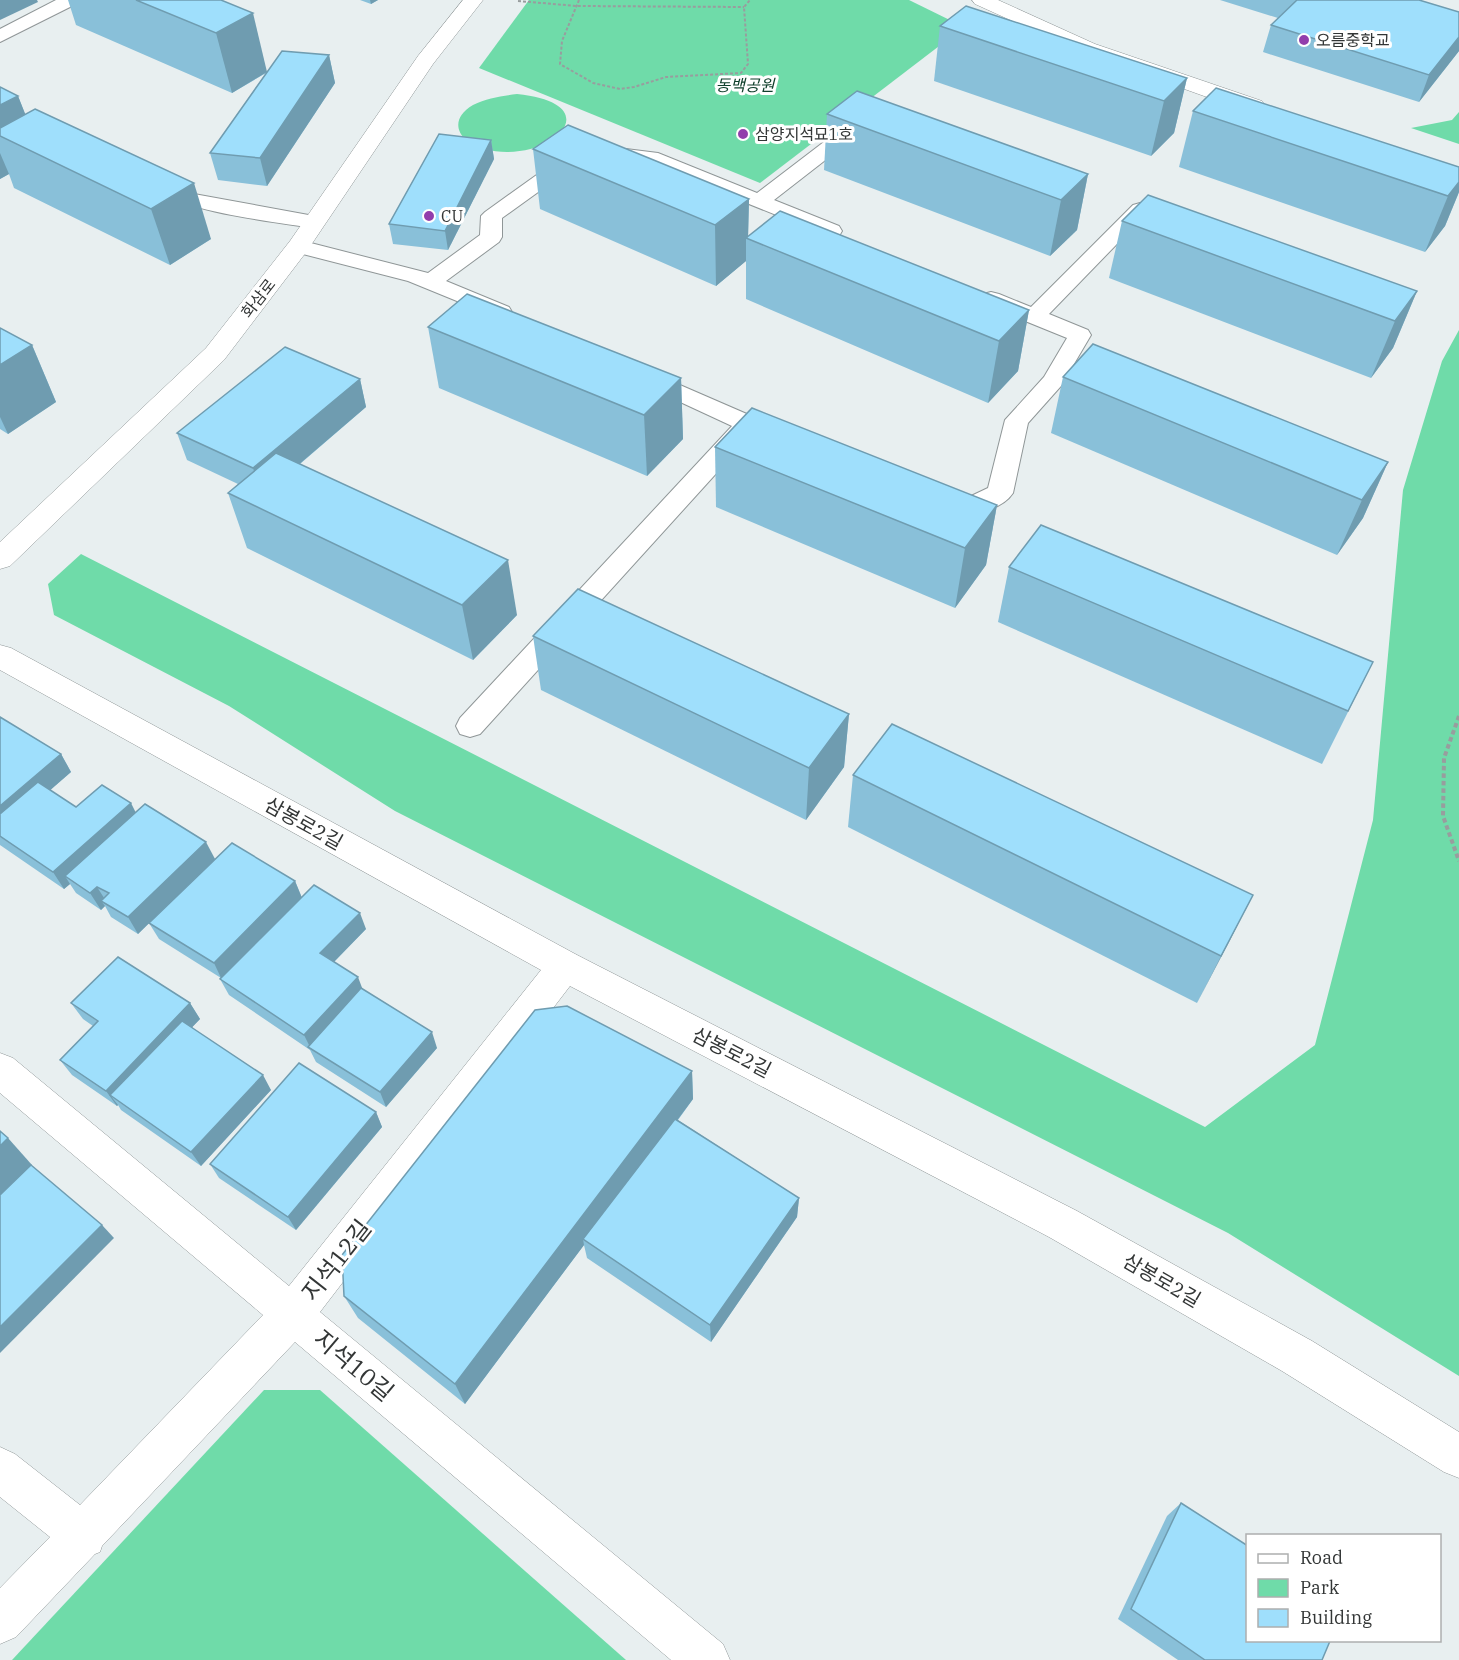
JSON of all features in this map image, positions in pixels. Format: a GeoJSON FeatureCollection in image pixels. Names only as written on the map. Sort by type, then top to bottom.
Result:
{"type":"FeatureCollection","features":[{"type":"Feature","properties":{"kind":"street","name":"화삼로"},"geometry":{"type":"LineString","coordinates":[[0,559],[215,354],[299,246],[425,60],[473,0]]}},
{"type":"Feature","properties":{"kind":"street"},"geometry":{"type":"LineString","coordinates":[[982,0],[1088,48],[1274,113]]}},
{"type":"Feature","properties":{"kind":"street","name":"삼봉로2길"},"geometry":{"type":"LineString","coordinates":[[0,656],[566,966],[1063,1224],[1297,1356],[1459,1457]]}},
{"type":"Feature","properties":{"kind":"street","name":"지석12길"},"geometry":{"type":"LineString","coordinates":[[0,1621],[84,1536],[293,1314],[566,966]]}},
{"type":"Feature","properties":{"kind":"street","name":"지석10길"},"geometry":{"type":"LineString","coordinates":[[0,1070],[707,1660]]}},
{"type":"Feature","properties":{"kind":"street"},"geometry":{"type":"LineString","coordinates":[[0,1469],[84,1536]]}},
{"type":"Feature","properties":{"kind":"lane"},"geometry":{"type":"LineString","coordinates":[[0,36],[70,0]]}},
{"type":"Feature","properties":{"kind":"lane"},"geometry":{"type":"LineString","coordinates":[[759,201],[876,112]]}},
{"type":"Feature","properties":{"kind":"lane"},"geometry":{"type":"LineString","coordinates":[[431,281],[491,237],[492,216],[552,173],[626,155],[651,157],[847,238]]}},
{"type":"Feature","properties":{"kind":"lane"},"geometry":{"type":"LineString","coordinates":[[146,178],[188,199],[314,222]]}},
{"type":"Feature","properties":{"kind":"lane"},"geometry":{"type":"LineString","coordinates":[[1034,316],[1140,209]]}},
{"type":"Feature","properties":{"kind":"lane"},"geometry":{"type":"LineString","coordinates":[[299,246],[431,281],[525,323]]}},
{"type":"Feature","properties":{"kind":"lane"},"geometry":{"type":"LineString","coordinates":[[924,505],[973,506],[999,493],[1017,420],[1053,381],[1080,335],[968,289]]}},
{"type":"Feature","properties":{"kind":"lane"},"geometry":{"type":"LineString","coordinates":[[621,366],[801,448]]}},
{"type":"Feature","properties":{"kind":"lane"},"geometry":{"type":"LineString","coordinates":[[470,726],[748,423]]}},
{"type":"Feature","properties":{"kind":"path"},"geometry":{"type":"LineString","coordinates":[[579,0],[562,43],[558,57],[560,64],[580,77],[603,87],[629,88],[666,77],[718,77],[741,73],[748,64],[744,7],[750,0]]}},
{"type":"Feature","properties":{"kind":"path"},"geometry":{"type":"LineString","coordinates":[[518,1],[577,6],[744,7]]}},
{"type":"Feature","properties":{"kind":"path"},"geometry":{"type":"LineString","coordinates":[[1459,716],[1444,758],[1443,816],[1459,861]]}},
{"type":"Feature","properties":{"kind":"green space","name":"동백공원"},"geometry":{"type":"Polygon","coordinates":[[[529,0],[909,0],[964,27],[760,183],[479,68],[529,0]]]}},
{"type":"Feature","properties":{"kind":"green space"},"geometry":{"type":"Polygon","coordinates":[[[517,94],[546,100],[562,109],[566,120],[561,132],[549,142],[530,149],[508,152],[484,149],[468,142],[463,137],[458,124],[465,111],[484,101],[517,94]]]}},
{"type":"Feature","properties":{"kind":"green space"},"geometry":{"type":"Polygon","coordinates":[[[1459,112],[1459,144],[1411,128],[1452,120],[1459,112]]]}},
{"type":"Feature","properties":{"kind":"green space"},"geometry":{"type":"Polygon","coordinates":[[[1459,330],[1459,1376],[1228,1233],[395,811],[229,706],[54,615],[48,584],[81,554],[1205,1127],[1315,1045],[1373,820],[1403,490],[1442,361],[1459,330]]]}},
{"type":"Feature","properties":{"kind":"green space"},"geometry":{"type":"Polygon","coordinates":[[[264,1390],[320,1390],[626,1660],[12,1660],[264,1390]]]}},
{"type":"Feature","properties":{"kind":"building"},"geometry":{"type":"Polygon","coordinates":[[[136,0],[221,0],[253,13],[216,33],[136,0]]]}},
{"type":"Feature","properties":{"kind":"building"},"geometry":{"type":"Polygon","coordinates":[[[1297,0],[1419,0],[1459,12],[1459,37],[1429,75],[1271,25],[1297,0]]]}},
{"type":"Feature","properties":{"kind":"building"},"geometry":{"type":"Polygon","coordinates":[[[966,6],[1187,78],[1164,101],[940,26],[966,6]]]}},
{"type":"Feature","properties":{"kind":"building"},"geometry":{"type":"Polygon","coordinates":[[[282,51],[329,55],[260,158],[210,153],[282,51]]]}},
{"type":"Feature","properties":{"kind":"building"},"geometry":{"type":"Polygon","coordinates":[[[0,87],[18,96],[0,105],[0,87]]]}},
{"type":"Feature","properties":{"kind":"building"},"geometry":{"type":"Polygon","coordinates":[[[1216,88],[1459,167],[1459,182],[1448,196],[1193,111],[1216,88]]]}},
{"type":"Feature","properties":{"kind":"building"},"geometry":{"type":"Polygon","coordinates":[[[857,91],[1088,174],[1061,200],[827,114],[857,91]]]}},
{"type":"Feature","properties":{"kind":"building"},"geometry":{"type":"Polygon","coordinates":[[[35,109],[194,183],[151,209],[0,136],[0,128],[35,109]]]}},
{"type":"Feature","properties":{"kind":"building"},"geometry":{"type":"Polygon","coordinates":[[[568,125],[749,199],[715,225],[533,149],[568,125]]]}},
{"type":"Feature","properties":{"kind":"building"},"geometry":{"type":"Polygon","coordinates":[[[439,134],[491,140],[445,231],[389,224],[439,134]]]}},
{"type":"Feature","properties":{"kind":"building"},"geometry":{"type":"Polygon","coordinates":[[[1148,195],[1417,291],[1395,321],[1122,221],[1148,195]]]}},
{"type":"Feature","properties":{"kind":"building"},"geometry":{"type":"Polygon","coordinates":[[[780,211],[1029,310],[999,341],[746,238],[780,211]]]}},
{"type":"Feature","properties":{"kind":"building"},"geometry":{"type":"Polygon","coordinates":[[[467,294],[681,378],[644,415],[428,327],[467,294]]]}},
{"type":"Feature","properties":{"kind":"building"},"geometry":{"type":"Polygon","coordinates":[[[0,328],[32,345],[0,365],[0,328]]]}},
{"type":"Feature","properties":{"kind":"building"},"geometry":{"type":"Polygon","coordinates":[[[1093,344],[1388,462],[1362,500],[1063,377],[1093,344]]]}},
{"type":"Feature","properties":{"kind":"building"},"geometry":{"type":"Polygon","coordinates":[[[285,347],[360,379],[253,468],[177,433],[285,347]]]}},
{"type":"Feature","properties":{"kind":"building"},"geometry":{"type":"Polygon","coordinates":[[[752,408],[997,505],[965,548],[715,447],[752,408]]]}},
{"type":"Feature","properties":{"kind":"building"},"geometry":{"type":"Polygon","coordinates":[[[276,453],[508,560],[462,605],[228,493],[276,453]]]}},
{"type":"Feature","properties":{"kind":"building"},"geometry":{"type":"Polygon","coordinates":[[[1041,525],[1373,662],[1348,711],[1009,567],[1041,525]]]}},
{"type":"Feature","properties":{"kind":"building"},"geometry":{"type":"Polygon","coordinates":[[[578,589],[849,714],[809,768],[533,636],[578,589]]]}},
{"type":"Feature","properties":{"kind":"building"},"geometry":{"type":"Polygon","coordinates":[[[0,717],[61,754],[0,806],[0,717]]]}},
{"type":"Feature","properties":{"kind":"building"},"geometry":{"type":"Polygon","coordinates":[[[892,724],[1253,895],[1221,956],[853,775],[892,724]]]}},
{"type":"Feature","properties":{"kind":"building"},"geometry":{"type":"Polygon","coordinates":[[[38,782],[76,807],[102,785],[131,803],[53,872],[0,836],[0,814],[38,782]]]}},
{"type":"Feature","properties":{"kind":"building"},"geometry":{"type":"Polygon","coordinates":[[[145,804],[206,842],[128,917],[101,901],[109,893],[97,887],[90,893],[65,876],[145,804]]]}},
{"type":"Feature","properties":{"kind":"building"},"geometry":{"type":"Polygon","coordinates":[[[232,843],[295,881],[214,963],[149,923],[232,843]]]}},
{"type":"Feature","properties":{"kind":"building"},"geometry":{"type":"Polygon","coordinates":[[[314,885],[360,913],[320,953],[358,977],[304,1035],[220,979],[314,885]]]}},
{"type":"Feature","properties":{"kind":"building"},"geometry":{"type":"Polygon","coordinates":[[[118,957],[190,1003],[106,1091],[60,1060],[98,1021],[71,1003],[118,957]]]}},
{"type":"Feature","properties":{"kind":"building"},"geometry":{"type":"Polygon","coordinates":[[[361,988],[432,1032],[380,1092],[308,1047],[361,988]]]}},
{"type":"Feature","properties":{"kind":"building"},"geometry":{"type":"Polygon","coordinates":[[[567,1006],[692,1071],[455,1384],[344,1296],[342,1255],[535,1010],[567,1006]]]}},
{"type":"Feature","properties":{"kind":"building"},"geometry":{"type":"Polygon","coordinates":[[[182,1021],[263,1075],[191,1152],[110,1095],[182,1021]]]}},
{"type":"Feature","properties":{"kind":"building"},"geometry":{"type":"Polygon","coordinates":[[[299,1063],[376,1112],[288,1217],[210,1164],[299,1063]]]}},
{"type":"Feature","properties":{"kind":"building"},"geometry":{"type":"Polygon","coordinates":[[[675,1119],[799,1198],[710,1325],[583,1239],[675,1119]]]}},
{"type":"Feature","properties":{"kind":"building"},"geometry":{"type":"Polygon","coordinates":[[[0,1131],[8,1138],[0,1146],[0,1131]]]}},
{"type":"Feature","properties":{"kind":"building"},"geometry":{"type":"Polygon","coordinates":[[[31,1165],[102,1225],[0,1327],[0,1195],[31,1165]]]}},
{"type":"Feature","properties":{"kind":"building"},"geometry":{"type":"Polygon","coordinates":[[[1181,1503],[1246,1545],[1246,1642],[1330,1642],[1322,1660],[1205,1660],[1131,1609],[1181,1503]]]}},
{"type":"Feature","properties":{"kind":"place","name":"오름중학교"},"geometry":{"type":"Point","coordinates":[1304,40]}},
{"type":"Feature","properties":{"kind":"place","name":"삼양지석묘1호"},"geometry":{"type":"Point","coordinates":[743,134]}},
{"type":"Feature","properties":{"kind":"place","name":"CU"},"geometry":{"type":"Point","coordinates":[429,216]}}]}
